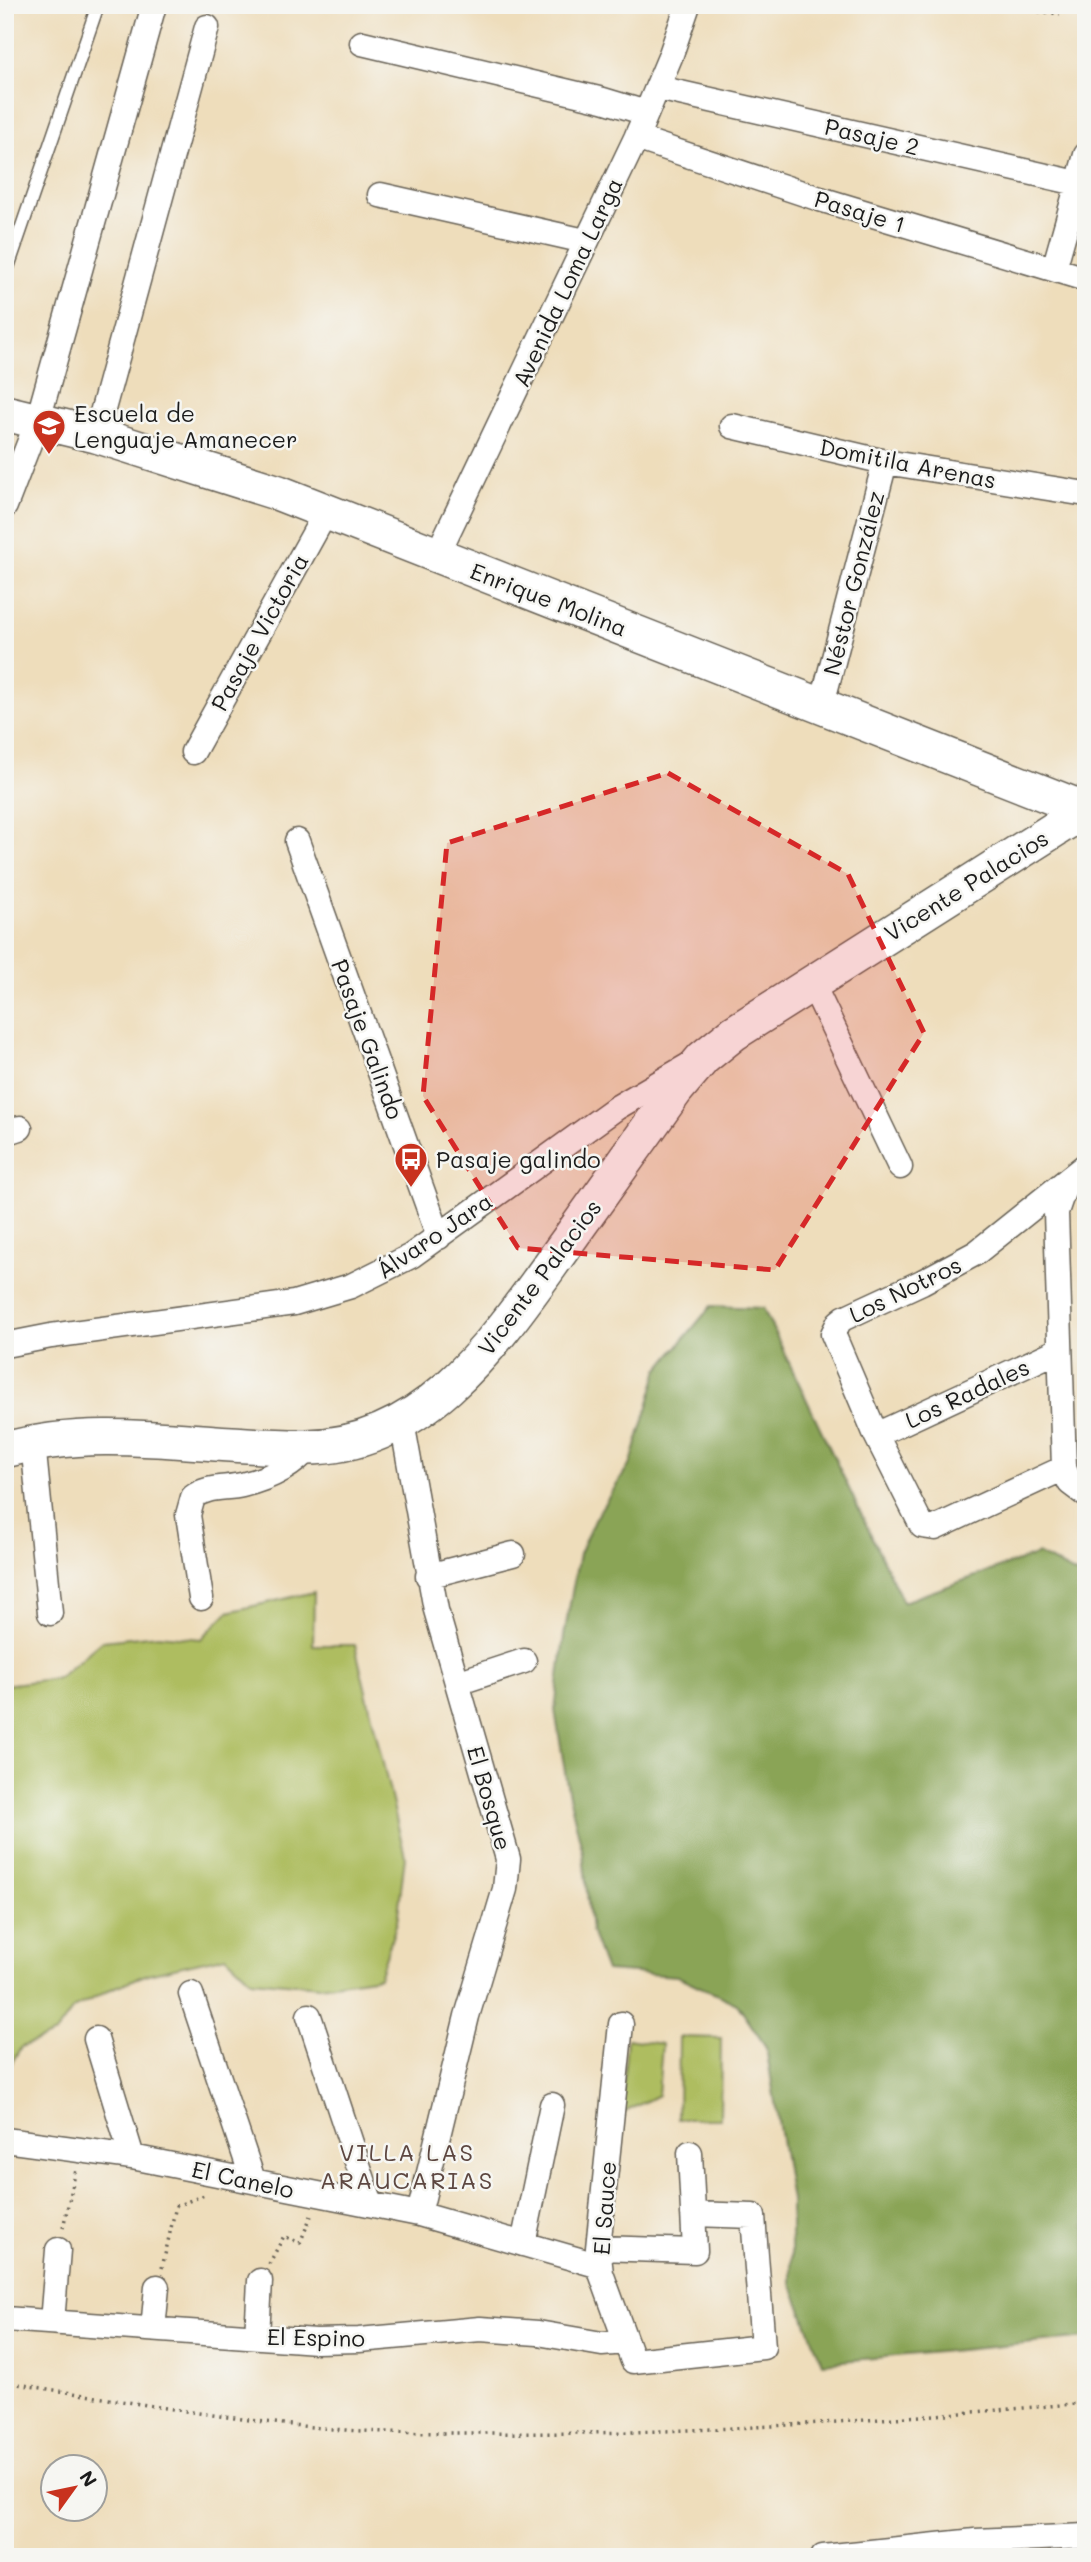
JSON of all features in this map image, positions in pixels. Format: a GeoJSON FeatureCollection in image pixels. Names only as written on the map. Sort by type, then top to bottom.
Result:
{"type":"FeatureCollection","features":[{"type":"Feature","properties":{"kind":"main road","name":"Enrique Molina"},"geometry":{"type":"LineString","coordinates":[[5,413],[96,435],[279,494],[822,704],[1085,810]]}},
{"type":"Feature","properties":{"kind":"main road","name":"Vicente Palacios"},"geometry":{"type":"LineString","coordinates":[[19,1446],[79,1437],[309,1447],[359,1439],[401,1422],[438,1398],[480,1356],[703,1058],[734,1033],[1085,810]]}},
{"type":"Feature","properties":{"kind":"street"},"geometry":{"type":"LineString","coordinates":[[5,506],[38,421],[154,5]]}},
{"type":"Feature","properties":{"kind":"street","name":"Avenida Loma Larga"},"geometry":{"type":"LineString","coordinates":[[437,555],[636,138],[658,88],[688,5]]}},
{"type":"Feature","properties":{"kind":"street"},"geometry":{"type":"LineString","coordinates":[[96,435],[207,27]]}},
{"type":"Feature","properties":{"kind":"street"},"geometry":{"type":"LineString","coordinates":[[362,43],[603,100],[646,113]]}},
{"type":"Feature","properties":{"kind":"street","name":"Pasaje 2"},"geometry":{"type":"LineString","coordinates":[[658,88],[1082,184]]}},
{"type":"Feature","properties":{"kind":"street","name":"Pasaje 1"},"geometry":{"type":"LineString","coordinates":[[636,138],[820,199],[1086,279]]}},
{"type":"Feature","properties":{"kind":"street"},"geometry":{"type":"LineString","coordinates":[[1054,269],[1082,184],[1086,155]]}},
{"type":"Feature","properties":{"kind":"street"},"geometry":{"type":"LineString","coordinates":[[380,195],[585,241]]}},
{"type":"Feature","properties":{"kind":"street","name":"Domitila Arenas"},"geometry":{"type":"LineString","coordinates":[[732,426],[885,462],[1086,494]]}},
{"type":"Feature","properties":{"kind":"street","name":"Néstor González"},"geometry":{"type":"LineString","coordinates":[[822,704],[885,462]]}},
{"type":"Feature","properties":{"kind":"street","name":"Pasaje Victoria"},"geometry":{"type":"LineString","coordinates":[[192,752],[326,512]]}},
{"type":"Feature","properties":{"kind":"street","name":"Pasaje Galindo"},"geometry":{"type":"LineString","coordinates":[[297,841],[439,1237]]}},
{"type":"Feature","properties":{"kind":"street"},"geometry":{"type":"LineString","coordinates":[[812,983],[900,1167]]}},
{"type":"Feature","properties":{"kind":"street","name":"Álvaro Jara"},"geometry":{"type":"LineString","coordinates":[[5,1345],[323,1297],[382,1272],[439,1237],[616,1108],[703,1058]]}},
{"type":"Feature","properties":{"kind":"street","name":"Los Notros"},"geometry":{"type":"LineString","coordinates":[[1064,1468],[934,1528],[926,1528],[919,1521],[876,1435],[833,1334],[839,1322],[976,1253],[1086,1165]]}},
{"type":"Feature","properties":{"kind":"street"},"geometry":{"type":"LineString","coordinates":[[1067,1182],[1056,1212],[1064,1468],[1070,1483],[1086,1495]]}},
{"type":"Feature","properties":{"kind":"street","name":"Los Radales"},"geometry":{"type":"LineString","coordinates":[[876,1435],[1059,1350]]}},
{"type":"Feature","properties":{"kind":"street","name":"El Bosque"},"geometry":{"type":"LineString","coordinates":[[401,1422],[428,1576],[506,1847],[508,1874],[467,2016],[418,2214]]}},
{"type":"Feature","properties":{"kind":"street"},"geometry":{"type":"LineString","coordinates":[[19,1446],[50,1613]]}},
{"type":"Feature","properties":{"kind":"street"},"geometry":{"type":"LineString","coordinates":[[201,1598],[188,1515],[193,1497],[206,1490],[241,1485],[278,1472],[290,1466],[309,1447]]}},
{"type":"Feature","properties":{"kind":"street"},"geometry":{"type":"LineString","coordinates":[[428,1576],[513,1554]]}},
{"type":"Feature","properties":{"kind":"street"},"geometry":{"type":"LineString","coordinates":[[457,1683],[524,1661]]}},
{"type":"Feature","properties":{"kind":"street"},"geometry":{"type":"LineString","coordinates":[[191,1994],[254,2180]]}},
{"type":"Feature","properties":{"kind":"street"},"geometry":{"type":"LineString","coordinates":[[309,2016],[371,2204]]}},
{"type":"Feature","properties":{"kind":"street","name":"El Sauce"},"geometry":{"type":"LineString","coordinates":[[621,2024],[599,2257],[629,2352]]}},
{"type":"Feature","properties":{"kind":"street"},"geometry":{"type":"LineString","coordinates":[[96,2039],[132,2157]]}},
{"type":"Feature","properties":{"kind":"street"},"geometry":{"type":"LineString","coordinates":[[523,2244],[552,2105]]}},
{"type":"Feature","properties":{"kind":"street","name":"El Canelo"},"geometry":{"type":"LineString","coordinates":[[5,2140],[132,2157],[254,2180],[418,2214],[523,2244],[599,2257],[695,2251],[693,2214]]}},
{"type":"Feature","properties":{"kind":"street"},"geometry":{"type":"LineString","coordinates":[[690,2153],[693,2214]]}},
{"type":"Feature","properties":{"kind":"street","name":"El Espino"},"geometry":{"type":"LineString","coordinates":[[8,2324],[51,2322],[336,2341],[480,2329],[538,2333],[602,2344],[629,2352],[763,2347],[753,2216],[693,2214]]}},
{"type":"Feature","properties":{"kind":"street"},"geometry":{"type":"LineString","coordinates":[[51,2322],[58,2250]]}},
{"type":"Feature","properties":{"kind":"street"},"geometry":{"type":"LineString","coordinates":[[257,2336],[260,2281]]}},
{"type":"Feature","properties":{"kind":"street"},"geometry":{"type":"LineString","coordinates":[[153,2329],[157,2287]]}},
{"type":"Feature","properties":{"kind":"street"},"geometry":{"type":"LineString","coordinates":[[823,2557],[962,2542],[1086,2536]]}},
{"type":"Feature","properties":{"kind":"lane"},"geometry":{"type":"LineString","coordinates":[[5,276],[98,5]]}},
{"type":"Feature","properties":{"kind":"path"},"geometry":{"type":"LineString","coordinates":[[983,5],[1060,14]]}},
{"type":"Feature","properties":{"kind":"path"},"geometry":{"type":"LineString","coordinates":[[58,2250],[81,2149]]}},
{"type":"Feature","properties":{"kind":"path"},"geometry":{"type":"LineString","coordinates":[[157,2287],[176,2206],[207,2196],[208,2190],[191,2184],[194,2169]]}},
{"type":"Feature","properties":{"kind":"path"},"geometry":{"type":"LineString","coordinates":[[260,2281],[284,2236],[300,2243],[312,2216],[292,2210],[298,2190]]}},
{"type":"Feature","properties":{"kind":"path"},"geometry":{"type":"LineString","coordinates":[[5,2382],[232,2418],[347,2430],[403,2432],[597,2433],[770,2428],[1086,2403]]}},
{"type":"Feature","properties":{"kind":"highlighted area"},"geometry":{"type":"Polygon","coordinates":[[[668,773],[848,874],[924,1033],[775,1270],[518,1248],[423,1096],[447,843],[668,773]]]}},
{"type":"Feature","properties":{"kind":"green space"},"geometry":{"type":"Polygon","coordinates":[[[711,1306],[763,1308],[903,1602],[1038,1554],[1086,1579],[1086,2338],[822,2363],[791,2283],[791,2200],[766,2047],[737,2004],[677,1976],[606,1971],[591,1931],[583,1853],[568,1791],[555,1710],[564,1636],[579,1554],[595,1518],[631,1463],[659,1369],[711,1306]]]}},
{"type":"Feature","properties":{"kind":"green space"},"geometry":{"type":"Polygon","coordinates":[[[314,1592],[313,1645],[355,1645],[405,1856],[397,1922],[379,1977],[320,1986],[251,1980],[226,1956],[148,1974],[115,1987],[73,2009],[55,2034],[21,2047],[5,2074],[5,1685],[58,1678],[102,1641],[158,1635],[201,1639],[228,1612],[314,1592]]]}},
{"type":"Feature","properties":{"kind":"green space"},"geometry":{"type":"Polygon","coordinates":[[[679,2037],[721,2038],[720,2119],[678,2119],[679,2037]]]}},
{"type":"Feature","properties":{"kind":"green space"},"geometry":{"type":"Polygon","coordinates":[[[627,2039],[662,2044],[658,2095],[621,2114],[627,2039]]]}},
{"type":"Feature","properties":{"kind":"place","name":"Escuela de Lenguaje Amanecer"},"geometry":{"type":"Point","coordinates":[49,456]}},
{"type":"Feature","properties":{"kind":"place","name":"Pasaje galindo"},"geometry":{"type":"Point","coordinates":[411,1189]}},
{"type":"Feature","properties":{"kind":"district","name":"VILLA LAS ARAUCARIAS"},"geometry":{"type":"Point","coordinates":[407,2165]}}]}
